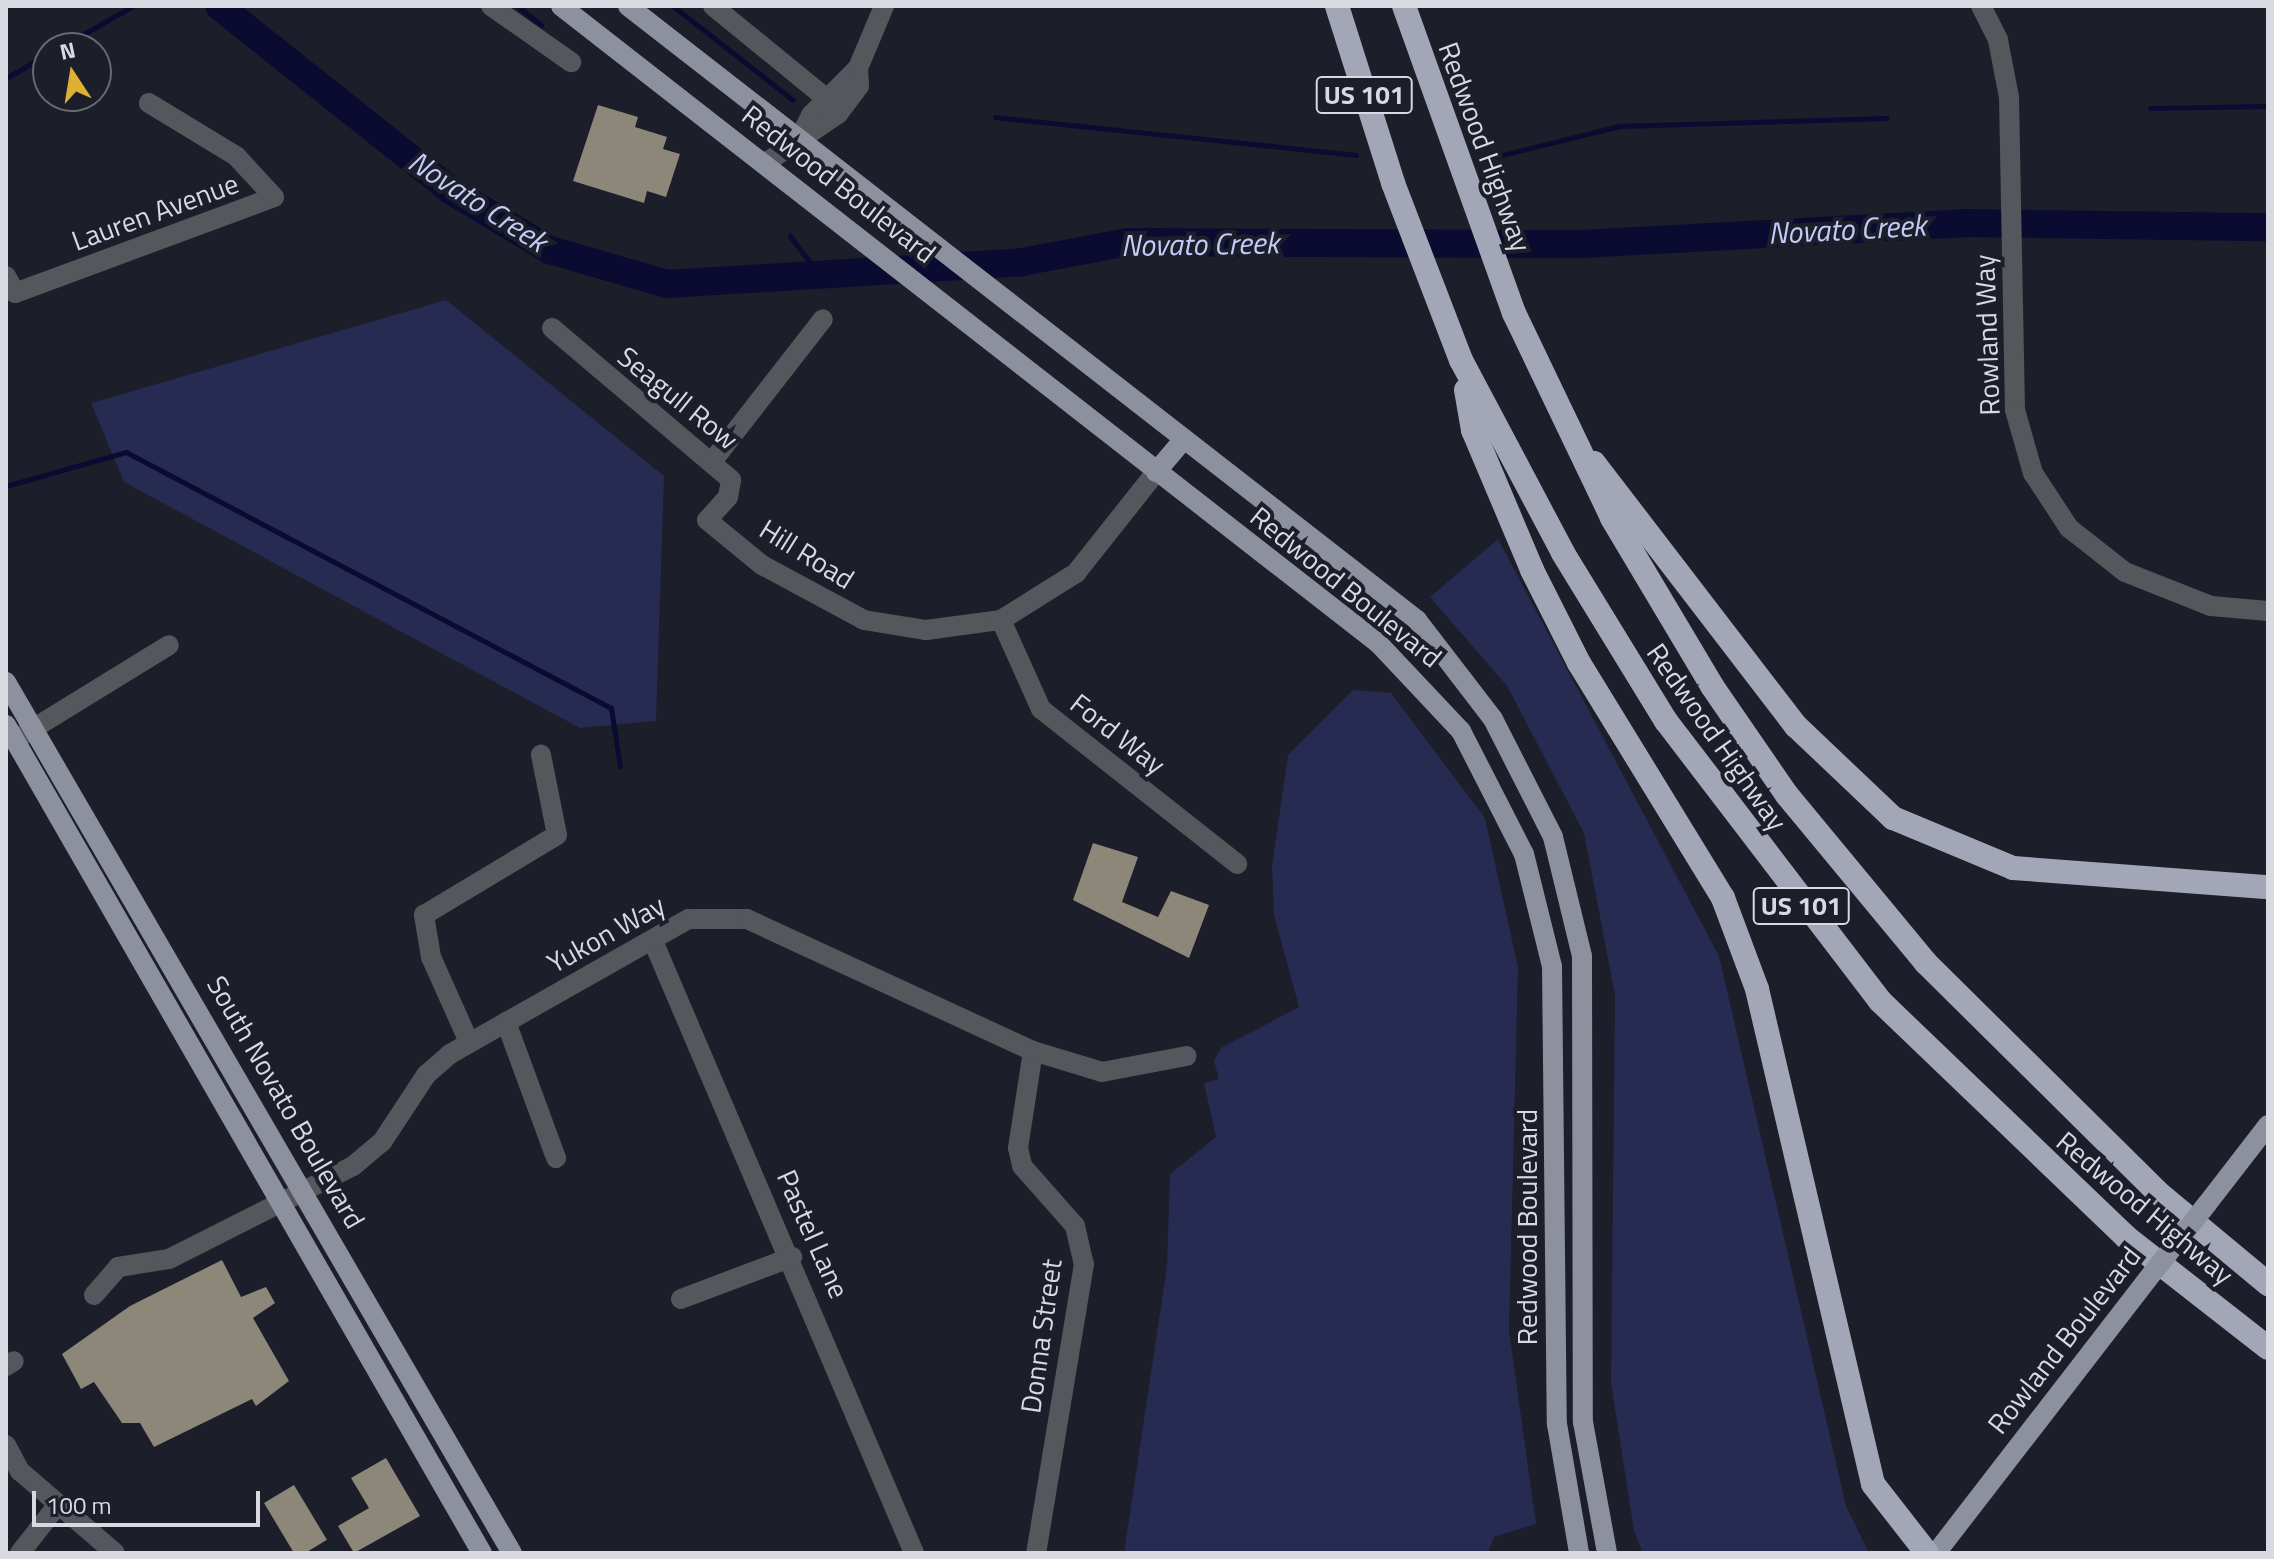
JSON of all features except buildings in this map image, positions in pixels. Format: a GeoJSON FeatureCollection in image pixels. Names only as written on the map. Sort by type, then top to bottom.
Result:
{"type":"FeatureCollection","features":[{"type":"Feature","properties":{"kind":"highway","name":"Redwood Highway"},"geometry":{"type":"LineString","coordinates":[[1337,6],[1393,183],[1461,360],[1612,637],[1814,924],[1880,1001],[2017,1138],[2126,1237],[2268,1348]]}},
{"type":"Feature","properties":{"kind":"highway","name":"Redwood Highway"},"geometry":{"type":"LineString","coordinates":[[1404,6],[1464,181],[1514,313],[1571,438],[1712,686],[1861,886],[1998,1040],[2268,1284]]}},
{"type":"Feature","properties":{"kind":"highway"},"geometry":{"type":"LineString","coordinates":[[1461,360],[1473,430],[1532,570],[1728,909],[1757,989],[1873,1484],[1927,1553]]}},
{"type":"Feature","properties":{"kind":"highway"},"geometry":{"type":"LineString","coordinates":[[1571,438],[1796,726],[1893,818],[2013,868],[2268,887]]}},
{"type":"Feature","properties":{"kind":"main road","name":"Redwood Boulevard"},"geometry":{"type":"LineString","coordinates":[[561,6],[767,162],[1428,688],[1497,793],[1524,854],[1552,966],[1557,1424],[1579,1553]]}},
{"type":"Feature","properties":{"kind":"main road","name":"Redwood Boulevard"},"geometry":{"type":"LineString","coordinates":[[628,6],[1417,620],[1493,719],[1530,783],[1553,837],[1582,956],[1588,1031],[1581,1311],[1583,1422],[1598,1518],[1607,1553]]}},
{"type":"Feature","properties":{"kind":"main road"},"geometry":{"type":"LineString","coordinates":[[1156,472],[1184,439]]}},
{"type":"Feature","properties":{"kind":"main road","name":"South Novato Boulevard"},"geometry":{"type":"LineString","coordinates":[[6,682],[307,1190],[512,1553]]}},
{"type":"Feature","properties":{"kind":"main road","name":"South Novato Boulevard"},"geometry":{"type":"LineString","coordinates":[[10,732],[286,1202],[482,1553]]}},
{"type":"Feature","properties":{"kind":"main road","name":"Rowland Boulevard"},"geometry":{"type":"LineString","coordinates":[[1936,1553],[2268,1125]]}},
{"type":"Feature","properties":{"kind":"main road"},"geometry":{"type":"LineString","coordinates":[[1555,1268],[1583,1267]]}},
{"type":"Feature","properties":{"kind":"main road"},"geometry":{"type":"LineString","coordinates":[[1555,1312],[1581,1311]]}},
{"type":"Feature","properties":{"kind":"main road"},"geometry":{"type":"LineString","coordinates":[[1572,1523],[1598,1518]]}},
{"type":"Feature","properties":{"kind":"street"},"geometry":{"type":"LineString","coordinates":[[491,6],[571,62]]}},
{"type":"Feature","properties":{"kind":"street"},"geometry":{"type":"LineString","coordinates":[[713,6],[827,99]]}},
{"type":"Feature","properties":{"kind":"street"},"geometry":{"type":"LineString","coordinates":[[767,162],[800,137],[827,99],[858,68],[884,6]]}},
{"type":"Feature","properties":{"kind":"street","name":"Rowland Way"},"geometry":{"type":"LineString","coordinates":[[1981,6],[2006,67],[2011,136],[2013,363],[2022,445],[2047,501],[2069,528],[2154,588],[2211,606],[2268,611]]}},
{"type":"Feature","properties":{"kind":"street"},"geometry":{"type":"LineString","coordinates":[[800,137],[823,130],[838,114],[859,86],[858,68]]}},
{"type":"Feature","properties":{"kind":"street","name":"Lauren Avenue"},"geometry":{"type":"LineString","coordinates":[[6,276],[15,293],[274,197],[236,156],[149,103]]}},
{"type":"Feature","properties":{"kind":"street"},"geometry":{"type":"LineString","coordinates":[[714,459],[823,319]]}},
{"type":"Feature","properties":{"kind":"street","name":"Seagull Row"},"geometry":{"type":"LineString","coordinates":[[552,328],[714,459],[731,480],[728,497],[707,520]]}},
{"type":"Feature","properties":{"kind":"street","name":"Hill Road"},"geometry":{"type":"LineString","coordinates":[[707,520],[762,565],[864,620],[926,630],[1001,620],[1076,573],[1156,472]]}},
{"type":"Feature","properties":{"kind":"street","name":"Ford Way"},"geometry":{"type":"LineString","coordinates":[[1001,620],[1041,709],[1237,864]]}},
{"type":"Feature","properties":{"kind":"street"},"geometry":{"type":"LineString","coordinates":[[10,732],[33,729],[169,645]]}},
{"type":"Feature","properties":{"kind":"street"},"geometry":{"type":"LineString","coordinates":[[469,1042],[431,957],[424,915],[557,835],[541,755]]}},
{"type":"Feature","properties":{"kind":"street","name":"Yukon Way"},"geometry":{"type":"LineString","coordinates":[[94,1295],[118,1267],[169,1259],[307,1190],[382,1142],[426,1075],[469,1042],[689,919],[747,919],[1033,1051],[1102,1072],[1187,1056]]}},
{"type":"Feature","properties":{"kind":"street","name":"Pastel Lane"},"geometry":{"type":"LineString","coordinates":[[653,941],[792,1257],[914,1553]]}},
{"type":"Feature","properties":{"kind":"street"},"geometry":{"type":"LineString","coordinates":[[506,1022],[556,1158]]}},
{"type":"Feature","properties":{"kind":"street","name":"Donna Street"},"geometry":{"type":"LineString","coordinates":[[1033,1051],[1020,1157],[1075,1226],[1084,1264],[1036,1553]]}},
{"type":"Feature","properties":{"kind":"street"},"geometry":{"type":"LineString","coordinates":[[681,1299],[792,1257]]}},
{"type":"Feature","properties":{"kind":"street"},"geometry":{"type":"LineString","coordinates":[[6,1445],[20,1471],[56,1507],[115,1553]]}},
{"type":"Feature","properties":{"kind":"street"},"geometry":{"type":"LineString","coordinates":[[20,1553],[56,1507]]}},
{"type":"Feature","properties":{"kind":"shaded area"},"geometry":{"type":"Polygon","coordinates":[[[446,300],[664,476],[656,721],[580,728],[124,482],[91,403],[446,300]]]}},
{"type":"Feature","properties":{"kind":"shaded area"},"geometry":{"type":"Polygon","coordinates":[[[1498,539],[1719,956],[1846,1506],[1869,1553],[1643,1553],[1634,1531],[1611,1383],[1615,995],[1584,833],[1507,686],[1430,597],[1498,539]]]}},
{"type":"Feature","properties":{"kind":"shaded area"},"geometry":{"type":"Polygon","coordinates":[[[1353,690],[1391,693],[1485,818],[1518,967],[1509,1330],[1536,1524],[1494,1537],[1488,1553],[1124,1553],[1167,1266],[1170,1174],[1216,1137],[1204,1083],[1219,1079],[1214,1061],[1221,1048],[1299,1007],[1274,915],[1272,866],[1288,755],[1353,690]]]}},
{"type":"Feature","properties":{"kind":"waterway"},"geometry":{"type":"LineString","coordinates":[[87,32],[133,6]]}},
{"type":"Feature","properties":{"kind":"waterway","name":"Novato Creek"},"geometry":{"type":"LineString","coordinates":[[219,6],[450,190],[550,250],[667,284],[1022,262],[1128,242],[1581,244],[1963,223],[2268,227]]}},
{"type":"Feature","properties":{"kind":"waterway"},"geometry":{"type":"LineString","coordinates":[[517,6],[541,25]]}},
{"type":"Feature","properties":{"kind":"waterway"},"geometry":{"type":"LineString","coordinates":[[673,6],[793,100]]}},
{"type":"Feature","properties":{"kind":"waterway"},"geometry":{"type":"LineString","coordinates":[[6,78],[32,63]]}},
{"type":"Feature","properties":{"kind":"waterway"},"geometry":{"type":"LineString","coordinates":[[2150,108],[2268,106]]}},
{"type":"Feature","properties":{"kind":"waterway"},"geometry":{"type":"LineString","coordinates":[[995,117],[1356,155]]}},
{"type":"Feature","properties":{"kind":"waterway"},"geometry":{"type":"LineString","coordinates":[[1490,158],[1619,126],[1887,118]]}},
{"type":"Feature","properties":{"kind":"waterway"},"geometry":{"type":"LineString","coordinates":[[790,236],[820,276]]}},
{"type":"Feature","properties":{"kind":"waterway"},"geometry":{"type":"LineString","coordinates":[[6,486],[126,452],[611,708],[620,766]]}}]}
